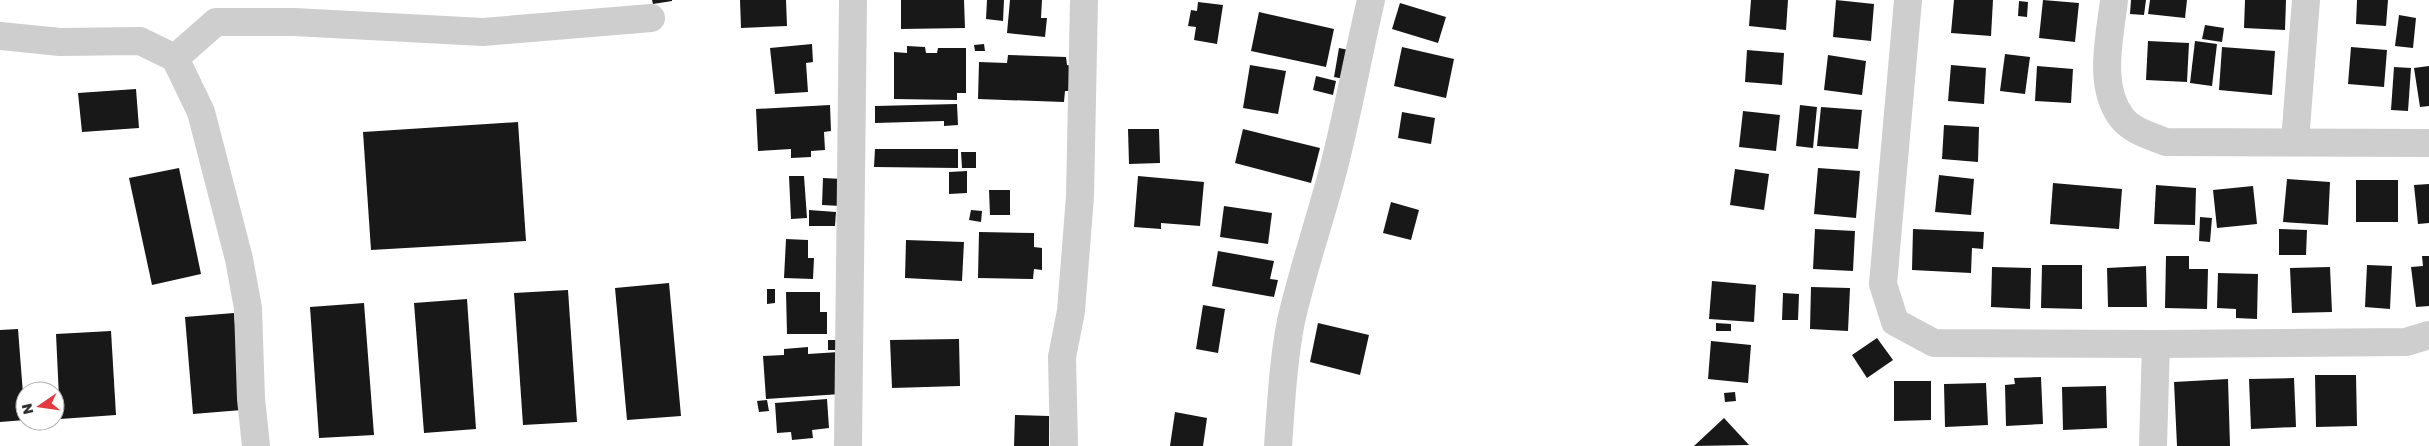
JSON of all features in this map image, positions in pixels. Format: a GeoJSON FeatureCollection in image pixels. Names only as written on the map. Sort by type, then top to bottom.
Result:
{"type":"FeatureCollection","features":[{"type":"Feature","properties":{"kind":"street"},"geometry":{"type":"LineString","coordinates":[[848,446],[853,0]]}},
{"type":"Feature","properties":{"kind":"street"},"geometry":{"type":"LineString","coordinates":[[1064,446],[1062,357],[1070,310],[1080,196],[1085,26],[1084,0]]}},
{"type":"Feature","properties":{"kind":"street"},"geometry":{"type":"LineString","coordinates":[[1278,446],[1281,397],[1291,323],[1338,149],[1371,0]]}},
{"type":"Feature","properties":{"kind":"street"},"geometry":{"type":"LineString","coordinates":[[1908,0],[1883,284],[1895,322],[1934,343],[2406,342],[2429,335]]}},
{"type":"Feature","properties":{"kind":"street"},"geometry":{"type":"LineString","coordinates":[[2114,0],[2107,77],[2111,99],[2122,119],[2142,133],[2166,142],[2429,143]]}},
{"type":"Feature","properties":{"kind":"street"},"geometry":{"type":"LineString","coordinates":[[2295,141],[2306,0]]}},
{"type":"Feature","properties":{"kind":"street"},"geometry":{"type":"LineString","coordinates":[[176,58],[216,22],[294,22],[483,32],[651,18]]}},
{"type":"Feature","properties":{"kind":"street"},"geometry":{"type":"LineString","coordinates":[[0,36],[60,42],[140,41],[176,58],[201,112],[239,259],[248,308],[251,399],[256,446]]}},
{"type":"Feature","properties":{"kind":"street"},"geometry":{"type":"LineString","coordinates":[[2154,446],[2156,344]]}},
{"type":"Feature","properties":{"kind":"building"},"geometry":{"type":"Polygon","coordinates":[[[652,0],[672,0],[672,1],[653,4],[652,0]]]}},
{"type":"Feature","properties":{"kind":"building"},"geometry":{"type":"Polygon","coordinates":[[[740,0],[786,0],[787,26],[741,28],[740,0]]]}},
{"type":"Feature","properties":{"kind":"building"},"geometry":{"type":"Polygon","coordinates":[[[901,0],[964,0],[965,28],[901,29],[901,0]]]}},
{"type":"Feature","properties":{"kind":"building"},"geometry":{"type":"Polygon","coordinates":[[[987,0],[1004,0],[1003,21],[986,19],[987,0]]]}},
{"type":"Feature","properties":{"kind":"building"},"geometry":{"type":"Polygon","coordinates":[[[1010,0],[1042,0],[1041,18],[1047,18],[1045,37],[1007,33],[1010,0]]]}},
{"type":"Feature","properties":{"kind":"building"},"geometry":{"type":"Polygon","coordinates":[[[1751,0],[1788,0],[1786,30],[1749,26],[1751,0]]]}},
{"type":"Feature","properties":{"kind":"building"},"geometry":{"type":"Polygon","coordinates":[[[1836,0],[1874,4],[1871,41],[1833,37],[1836,0]]]}},
{"type":"Feature","properties":{"kind":"building"},"geometry":{"type":"Polygon","coordinates":[[[1954,0],[1993,0],[1991,36],[1951,33],[1954,0]]]}},
{"type":"Feature","properties":{"kind":"building"},"geometry":{"type":"Polygon","coordinates":[[[2043,0],[2079,3],[2075,42],[2039,38],[2043,0]]]}},
{"type":"Feature","properties":{"kind":"building"},"geometry":{"type":"Polygon","coordinates":[[[2131,0],[2146,0],[2144,15],[2130,14],[2131,0]]]}},
{"type":"Feature","properties":{"kind":"building"},"geometry":{"type":"Polygon","coordinates":[[[2150,0],[2187,0],[2185,18],[2148,14],[2150,0]]]}},
{"type":"Feature","properties":{"kind":"building"},"geometry":{"type":"Polygon","coordinates":[[[2245,0],[2286,0],[2285,30],[2244,28],[2245,0]]]}},
{"type":"Feature","properties":{"kind":"building"},"geometry":{"type":"Polygon","coordinates":[[[2357,0],[2388,0],[2386,26],[2356,24],[2357,0]]]}},
{"type":"Feature","properties":{"kind":"building"},"geometry":{"type":"Polygon","coordinates":[[[2019,1],[2028,2],[2027,17],[2018,16],[2019,1]]]}},
{"type":"Feature","properties":{"kind":"building"},"geometry":{"type":"Polygon","coordinates":[[[1198,2],[1223,5],[1217,44],[1194,40],[1196,27],[1188,26],[1191,10],[1197,11],[1198,2]]]}},
{"type":"Feature","properties":{"kind":"building"},"geometry":{"type":"Polygon","coordinates":[[[1400,3],[1446,17],[1438,43],[1392,29],[1400,3]]]}},
{"type":"Feature","properties":{"kind":"building"},"geometry":{"type":"Polygon","coordinates":[[[1259,12],[1334,29],[1326,67],[1251,51],[1259,12]]]}},
{"type":"Feature","properties":{"kind":"building"},"geometry":{"type":"Polygon","coordinates":[[[2399,15],[2416,18],[2413,48],[2395,46],[2399,15]]]}},
{"type":"Feature","properties":{"kind":"building"},"geometry":{"type":"Polygon","coordinates":[[[2205,25],[2224,28],[2222,42],[2202,39],[2205,25]]]}},
{"type":"Feature","properties":{"kind":"building"},"geometry":{"type":"Polygon","coordinates":[[[2148,41],[2189,43],[2187,82],[2146,80],[2148,41]]]}},
{"type":"Feature","properties":{"kind":"building"},"geometry":{"type":"Polygon","coordinates":[[[2195,41],[2217,44],[2212,86],[2190,83],[2195,41]]]}},
{"type":"Feature","properties":{"kind":"building"},"geometry":{"type":"Polygon","coordinates":[[[812,44],[813,62],[806,63],[808,92],[775,94],[770,48],[812,44]]]}},
{"type":"Feature","properties":{"kind":"building"},"geometry":{"type":"Polygon","coordinates":[[[984,44],[985,51],[975,51],[974,45],[984,44]]]}},
{"type":"Feature","properties":{"kind":"building"},"geometry":{"type":"Polygon","coordinates":[[[907,46],[925,47],[926,53],[937,53],[938,48],[966,48],[966,93],[957,93],[957,100],[894,99],[894,52],[907,53],[907,46]]]}},
{"type":"Feature","properties":{"kind":"building"},"geometry":{"type":"Polygon","coordinates":[[[1402,47],[1454,59],[1446,98],[1394,86],[1402,47]]]}},
{"type":"Feature","properties":{"kind":"building"},"geometry":{"type":"Polygon","coordinates":[[[2222,47],[2275,51],[2272,95],[2219,90],[2222,47]]]}},
{"type":"Feature","properties":{"kind":"building"},"geometry":{"type":"Polygon","coordinates":[[[2351,47],[2387,50],[2384,87],[2348,84],[2351,47]]]}},
{"type":"Feature","properties":{"kind":"building"},"geometry":{"type":"Polygon","coordinates":[[[1339,48],[1349,50],[1344,79],[1334,77],[1339,48]]]}},
{"type":"Feature","properties":{"kind":"building"},"geometry":{"type":"Polygon","coordinates":[[[1747,50],[1784,53],[1782,85],[1745,82],[1747,50]]]}},
{"type":"Feature","properties":{"kind":"building"},"geometry":{"type":"Polygon","coordinates":[[[2005,54],[2030,57],[2025,94],[2000,91],[2005,54]]]}},
{"type":"Feature","properties":{"kind":"building"},"geometry":{"type":"Polygon","coordinates":[[[1008,55],[1066,57],[1067,65],[1072,66],[1071,91],[1065,91],[1064,102],[978,99],[979,62],[1007,63],[1008,55]]]}},
{"type":"Feature","properties":{"kind":"building"},"geometry":{"type":"Polygon","coordinates":[[[1828,55],[1866,61],[1862,95],[1824,90],[1828,55]]]}},
{"type":"Feature","properties":{"kind":"building"},"geometry":{"type":"Polygon","coordinates":[[[1250,65],[1286,71],[1278,114],[1243,108],[1250,65]]]}},
{"type":"Feature","properties":{"kind":"building"},"geometry":{"type":"Polygon","coordinates":[[[1951,65],[1986,68],[1984,104],[1948,101],[1951,65]]]}},
{"type":"Feature","properties":{"kind":"building"},"geometry":{"type":"Polygon","coordinates":[[[2037,66],[2073,69],[2071,103],[2035,101],[2037,66]]]}},
{"type":"Feature","properties":{"kind":"building"},"geometry":{"type":"Polygon","coordinates":[[[2429,66],[2429,106],[2420,107],[2414,68],[2429,66]]]}},
{"type":"Feature","properties":{"kind":"building"},"geometry":{"type":"Polygon","coordinates":[[[2394,67],[2411,68],[2408,111],[2391,110],[2394,67]]]}},
{"type":"Feature","properties":{"kind":"building"},"geometry":{"type":"Polygon","coordinates":[[[1316,76],[1336,81],[1333,95],[1313,90],[1316,76]]]}},
{"type":"Feature","properties":{"kind":"building"},"geometry":{"type":"Polygon","coordinates":[[[136,89],[139,128],[82,132],[78,93],[136,89]]]}},
{"type":"Feature","properties":{"kind":"building"},"geometry":{"type":"Polygon","coordinates":[[[957,104],[958,125],[944,126],[944,121],[875,123],[875,106],[957,104]]]}},
{"type":"Feature","properties":{"kind":"building"},"geometry":{"type":"Polygon","coordinates":[[[830,105],[831,131],[824,132],[825,150],[811,151],[811,157],[791,158],[791,149],[758,151],[756,109],[830,105]]]}},
{"type":"Feature","properties":{"kind":"building"},"geometry":{"type":"Polygon","coordinates":[[[1800,105],[1817,107],[1813,148],[1796,146],[1800,105]]]}},
{"type":"Feature","properties":{"kind":"building"},"geometry":{"type":"Polygon","coordinates":[[[1821,107],[1862,110],[1858,149],[1817,146],[1821,107]]]}},
{"type":"Feature","properties":{"kind":"building"},"geometry":{"type":"Polygon","coordinates":[[[1743,111],[1780,115],[1776,151],[1739,147],[1743,111]]]}},
{"type":"Feature","properties":{"kind":"building"},"geometry":{"type":"Polygon","coordinates":[[[1402,112],[1435,118],[1431,144],[1398,138],[1402,112]]]}},
{"type":"Feature","properties":{"kind":"building"},"geometry":{"type":"Polygon","coordinates":[[[518,122],[526,241],[371,250],[363,132],[518,122]]]}},
{"type":"Feature","properties":{"kind":"building"},"geometry":{"type":"Polygon","coordinates":[[[1944,125],[1979,127],[1978,162],[1942,159],[1944,125]]]}},
{"type":"Feature","properties":{"kind":"building"},"geometry":{"type":"Polygon","coordinates":[[[1128,129],[1159,129],[1160,163],[1129,164],[1128,129]]]}},
{"type":"Feature","properties":{"kind":"building"},"geometry":{"type":"Polygon","coordinates":[[[1243,129],[1320,148],[1311,183],[1235,163],[1243,129]]]}},
{"type":"Feature","properties":{"kind":"building"},"geometry":{"type":"Polygon","coordinates":[[[875,149],[958,149],[958,168],[874,167],[875,149]]]}},
{"type":"Feature","properties":{"kind":"building"},"geometry":{"type":"Polygon","coordinates":[[[961,152],[976,152],[976,168],[962,168],[961,152]]]}},
{"type":"Feature","properties":{"kind":"building"},"geometry":{"type":"Polygon","coordinates":[[[179,168],[201,274],[152,285],[129,178],[179,168]]]}},
{"type":"Feature","properties":{"kind":"building"},"geometry":{"type":"Polygon","coordinates":[[[1818,168],[1860,171],[1856,218],[1814,214],[1818,168]]]}},
{"type":"Feature","properties":{"kind":"building"},"geometry":{"type":"Polygon","coordinates":[[[1735,169],[1769,174],[1764,210],[1730,205],[1735,169]]]}},
{"type":"Feature","properties":{"kind":"building"},"geometry":{"type":"Polygon","coordinates":[[[967,171],[967,193],[949,194],[949,172],[967,171]]]}},
{"type":"Feature","properties":{"kind":"building"},"geometry":{"type":"Polygon","coordinates":[[[1939,175],[1974,179],[1971,215],[1935,212],[1939,175]]]}},
{"type":"Feature","properties":{"kind":"building"},"geometry":{"type":"Polygon","coordinates":[[[789,176],[804,176],[807,218],[791,219],[789,176]]]}},
{"type":"Feature","properties":{"kind":"building"},"geometry":{"type":"Polygon","coordinates":[[[1138,176],[1204,182],[1200,226],[1161,223],[1161,229],[1134,227],[1138,176]]]}},
{"type":"Feature","properties":{"kind":"building"},"geometry":{"type":"Polygon","coordinates":[[[823,178],[843,179],[841,206],[822,205],[823,178]]]}},
{"type":"Feature","properties":{"kind":"building"},"geometry":{"type":"Polygon","coordinates":[[[2287,179],[2330,182],[2328,225],[2283,222],[2287,179]]]}},
{"type":"Feature","properties":{"kind":"building"},"geometry":{"type":"Polygon","coordinates":[[[2356,180],[2398,180],[2398,222],[2356,222],[2356,180]]]}},
{"type":"Feature","properties":{"kind":"building"},"geometry":{"type":"Polygon","coordinates":[[[2053,183],[2122,189],[2119,229],[2050,224],[2053,183]]]}},
{"type":"Feature","properties":{"kind":"building"},"geometry":{"type":"Polygon","coordinates":[[[2429,184],[2429,223],[2418,224],[2414,185],[2429,184]]]}},
{"type":"Feature","properties":{"kind":"building"},"geometry":{"type":"Polygon","coordinates":[[[2156,185],[2196,188],[2195,225],[2154,224],[2156,185]]]}},
{"type":"Feature","properties":{"kind":"building"},"geometry":{"type":"Polygon","coordinates":[[[2253,186],[2257,224],[2217,228],[2213,190],[2253,186]]]}},
{"type":"Feature","properties":{"kind":"building"},"geometry":{"type":"Polygon","coordinates":[[[989,190],[1010,190],[1010,215],[990,215],[989,190]]]}},
{"type":"Feature","properties":{"kind":"building"},"geometry":{"type":"Polygon","coordinates":[[[1391,202],[1419,210],[1411,240],[1383,233],[1391,202]]]}},
{"type":"Feature","properties":{"kind":"building"},"geometry":{"type":"Polygon","coordinates":[[[1224,206],[1272,213],[1268,244],[1220,237],[1224,206]]]}},
{"type":"Feature","properties":{"kind":"building"},"geometry":{"type":"Polygon","coordinates":[[[809,210],[836,212],[835,226],[809,226],[809,210]]]}},
{"type":"Feature","properties":{"kind":"building"},"geometry":{"type":"Polygon","coordinates":[[[971,210],[982,211],[981,222],[969,220],[971,210]]]}},
{"type":"Feature","properties":{"kind":"building"},"geometry":{"type":"Polygon","coordinates":[[[2200,217],[2212,218],[2210,242],[2199,241],[2200,217]]]}},
{"type":"Feature","properties":{"kind":"building"},"geometry":{"type":"Polygon","coordinates":[[[1815,229],[1855,231],[1853,271],[1813,269],[1815,229]]]}},
{"type":"Feature","properties":{"kind":"building"},"geometry":{"type":"Polygon","coordinates":[[[1913,229],[1984,232],[1983,249],[1972,248],[1971,273],[1912,270],[1913,229]]]}},
{"type":"Feature","properties":{"kind":"building"},"geometry":{"type":"Polygon","coordinates":[[[2279,229],[2307,230],[2306,255],[2279,255],[2279,229]]]}},
{"type":"Feature","properties":{"kind":"building"},"geometry":{"type":"Polygon","coordinates":[[[979,232],[1034,233],[1034,247],[1042,248],[1042,270],[1034,269],[1033,279],[978,278],[979,232]]]}},
{"type":"Feature","properties":{"kind":"building"},"geometry":{"type":"Polygon","coordinates":[[[786,239],[808,240],[808,258],[814,258],[813,279],[784,278],[786,239]]]}},
{"type":"Feature","properties":{"kind":"building"},"geometry":{"type":"Polygon","coordinates":[[[906,240],[964,242],[962,281],[905,278],[906,240]]]}},
{"type":"Feature","properties":{"kind":"building"},"geometry":{"type":"Polygon","coordinates":[[[1218,251],[1274,261],[1270,279],[1278,280],[1274,297],[1212,286],[1218,251]]]}},
{"type":"Feature","properties":{"kind":"building"},"geometry":{"type":"Polygon","coordinates":[[[2166,256],[2189,256],[2189,269],[2208,269],[2207,309],[2165,308],[2166,256]]]}},
{"type":"Feature","properties":{"kind":"building"},"geometry":{"type":"Polygon","coordinates":[[[2422,256],[2429,256],[2429,306],[2416,307],[2411,267],[2423,266],[2422,256]]]}},
{"type":"Feature","properties":{"kind":"building"},"geometry":{"type":"Polygon","coordinates":[[[2042,265],[2082,265],[2082,309],[2041,308],[2042,265]]]}},
{"type":"Feature","properties":{"kind":"building"},"geometry":{"type":"Polygon","coordinates":[[[2367,265],[2392,266],[2390,309],[2365,307],[2367,265]]]}},
{"type":"Feature","properties":{"kind":"building"},"geometry":{"type":"Polygon","coordinates":[[[2146,266],[2147,307],[2108,307],[2107,268],[2146,266]]]}},
{"type":"Feature","properties":{"kind":"building"},"geometry":{"type":"Polygon","coordinates":[[[1992,267],[2031,268],[2030,309],[1991,307],[1992,267]]]}},
{"type":"Feature","properties":{"kind":"building"},"geometry":{"type":"Polygon","coordinates":[[[2330,267],[2332,312],[2292,313],[2290,268],[2330,267]]]}},
{"type":"Feature","properties":{"kind":"building"},"geometry":{"type":"Polygon","coordinates":[[[2218,273],[2258,274],[2257,319],[2236,318],[2236,309],[2217,308],[2218,273]]]}},
{"type":"Feature","properties":{"kind":"building"},"geometry":{"type":"Polygon","coordinates":[[[1712,281],[1756,285],[1754,322],[1709,319],[1712,281]]]}},
{"type":"Feature","properties":{"kind":"building"},"geometry":{"type":"Polygon","coordinates":[[[669,283],[681,416],[627,420],[615,288],[669,283]]]}},
{"type":"Feature","properties":{"kind":"building"},"geometry":{"type":"Polygon","coordinates":[[[1811,287],[1850,288],[1848,331],[1810,329],[1811,287]]]}},
{"type":"Feature","properties":{"kind":"building"},"geometry":{"type":"Polygon","coordinates":[[[767,289],[775,289],[775,303],[767,304],[767,289]]]}},
{"type":"Feature","properties":{"kind":"building"},"geometry":{"type":"Polygon","coordinates":[[[568,290],[577,422],[523,425],[514,293],[568,290]]]}},
{"type":"Feature","properties":{"kind":"building"},"geometry":{"type":"Polygon","coordinates":[[[786,292],[820,292],[820,312],[827,312],[827,334],[787,334],[786,292]]]}},
{"type":"Feature","properties":{"kind":"building"},"geometry":{"type":"Polygon","coordinates":[[[1783,293],[1799,294],[1798,320],[1782,320],[1783,293]]]}},
{"type":"Feature","properties":{"kind":"building"},"geometry":{"type":"Polygon","coordinates":[[[467,299],[476,429],[424,433],[414,303],[467,299]]]}},
{"type":"Feature","properties":{"kind":"building"},"geometry":{"type":"Polygon","coordinates":[[[364,303],[374,435],[319,438],[310,307],[364,303]]]}},
{"type":"Feature","properties":{"kind":"building"},"geometry":{"type":"Polygon","coordinates":[[[1203,305],[1225,309],[1218,353],[1196,349],[1203,305]]]}},
{"type":"Feature","properties":{"kind":"building"},"geometry":{"type":"Polygon","coordinates":[[[234,313],[242,410],[193,414],[185,317],[234,313]]]}},
{"type":"Feature","properties":{"kind":"building"},"geometry":{"type":"Polygon","coordinates":[[[1318,323],[1369,335],[1360,375],[1310,362],[1318,323]]]}},
{"type":"Feature","properties":{"kind":"building"},"geometry":{"type":"Polygon","coordinates":[[[1716,323],[1731,324],[1731,331],[1716,331],[1716,323]]]}},
{"type":"Feature","properties":{"kind":"building"},"geometry":{"type":"Polygon","coordinates":[[[18,329],[22,381],[15,381],[15,421],[0,422],[0,330],[18,329]]]}},
{"type":"Feature","properties":{"kind":"building"},"geometry":{"type":"Polygon","coordinates":[[[111,331],[116,415],[65,419],[65,381],[58,381],[56,334],[111,331]]]}},
{"type":"Feature","properties":{"kind":"building"},"geometry":{"type":"Polygon","coordinates":[[[1877,338],[1893,360],[1867,378],[1852,355],[1877,338]]]}},
{"type":"Feature","properties":{"kind":"building"},"geometry":{"type":"Polygon","coordinates":[[[959,339],[960,386],[892,388],[890,340],[959,339]]]}},
{"type":"Feature","properties":{"kind":"building"},"geometry":{"type":"Polygon","coordinates":[[[828,340],[837,340],[837,350],[828,350],[828,340]]]}},
{"type":"Feature","properties":{"kind":"building"},"geometry":{"type":"Polygon","coordinates":[[[1711,341],[1751,345],[1748,383],[1708,379],[1711,341]]]}},
{"type":"Feature","properties":{"kind":"building"},"geometry":{"type":"Polygon","coordinates":[[[808,347],[808,354],[839,352],[841,394],[766,399],[763,356],[784,355],[784,349],[808,347]]]}},
{"type":"Feature","properties":{"kind":"building"},"geometry":{"type":"Polygon","coordinates":[[[2315,375],[2356,375],[2357,426],[2316,427],[2315,375]]]}},
{"type":"Feature","properties":{"kind":"building"},"geometry":{"type":"Polygon","coordinates":[[[2041,377],[2043,424],[2006,426],[2005,385],[2015,384],[2014,378],[2041,377]]]}},
{"type":"Feature","properties":{"kind":"building"},"geometry":{"type":"Polygon","coordinates":[[[2294,378],[2296,427],[2251,429],[2249,379],[2294,378]]]}},
{"type":"Feature","properties":{"kind":"building"},"geometry":{"type":"Polygon","coordinates":[[[2228,379],[2230,446],[2177,446],[2174,382],[2228,379]]]}},
{"type":"Feature","properties":{"kind":"building"},"geometry":{"type":"Polygon","coordinates":[[[1894,381],[1931,381],[1931,420],[1894,421],[1894,381]]]}},
{"type":"Feature","properties":{"kind":"building"},"geometry":{"type":"Polygon","coordinates":[[[1986,383],[1988,425],[1945,427],[1944,384],[1986,383]]]}},
{"type":"Feature","properties":{"kind":"building"},"geometry":{"type":"Polygon","coordinates":[[[2106,386],[2107,428],[2063,430],[2062,387],[2106,386]]]}},
{"type":"Feature","properties":{"kind":"building"},"geometry":{"type":"Polygon","coordinates":[[[1735,392],[1736,401],[1725,402],[1724,393],[1735,392]]]}},
{"type":"Feature","properties":{"kind":"building"},"geometry":{"type":"Polygon","coordinates":[[[827,399],[829,428],[812,430],[813,438],[792,440],[791,432],[777,433],[775,403],[827,399]]]}},
{"type":"Feature","properties":{"kind":"building"},"geometry":{"type":"Polygon","coordinates":[[[767,400],[769,411],[759,412],[757,401],[767,400]]]}},
{"type":"Feature","properties":{"kind":"building"},"geometry":{"type":"Polygon","coordinates":[[[1175,412],[1207,418],[1203,446],[1170,446],[1175,412]]]}},
{"type":"Feature","properties":{"kind":"building"},"geometry":{"type":"Polygon","coordinates":[[[1015,415],[1049,416],[1049,446],[1014,446],[1015,415]]]}},
{"type":"Feature","properties":{"kind":"building"},"geometry":{"type":"Polygon","coordinates":[[[1724,418],[1749,445],[1694,446],[1724,418]]]}}]}
